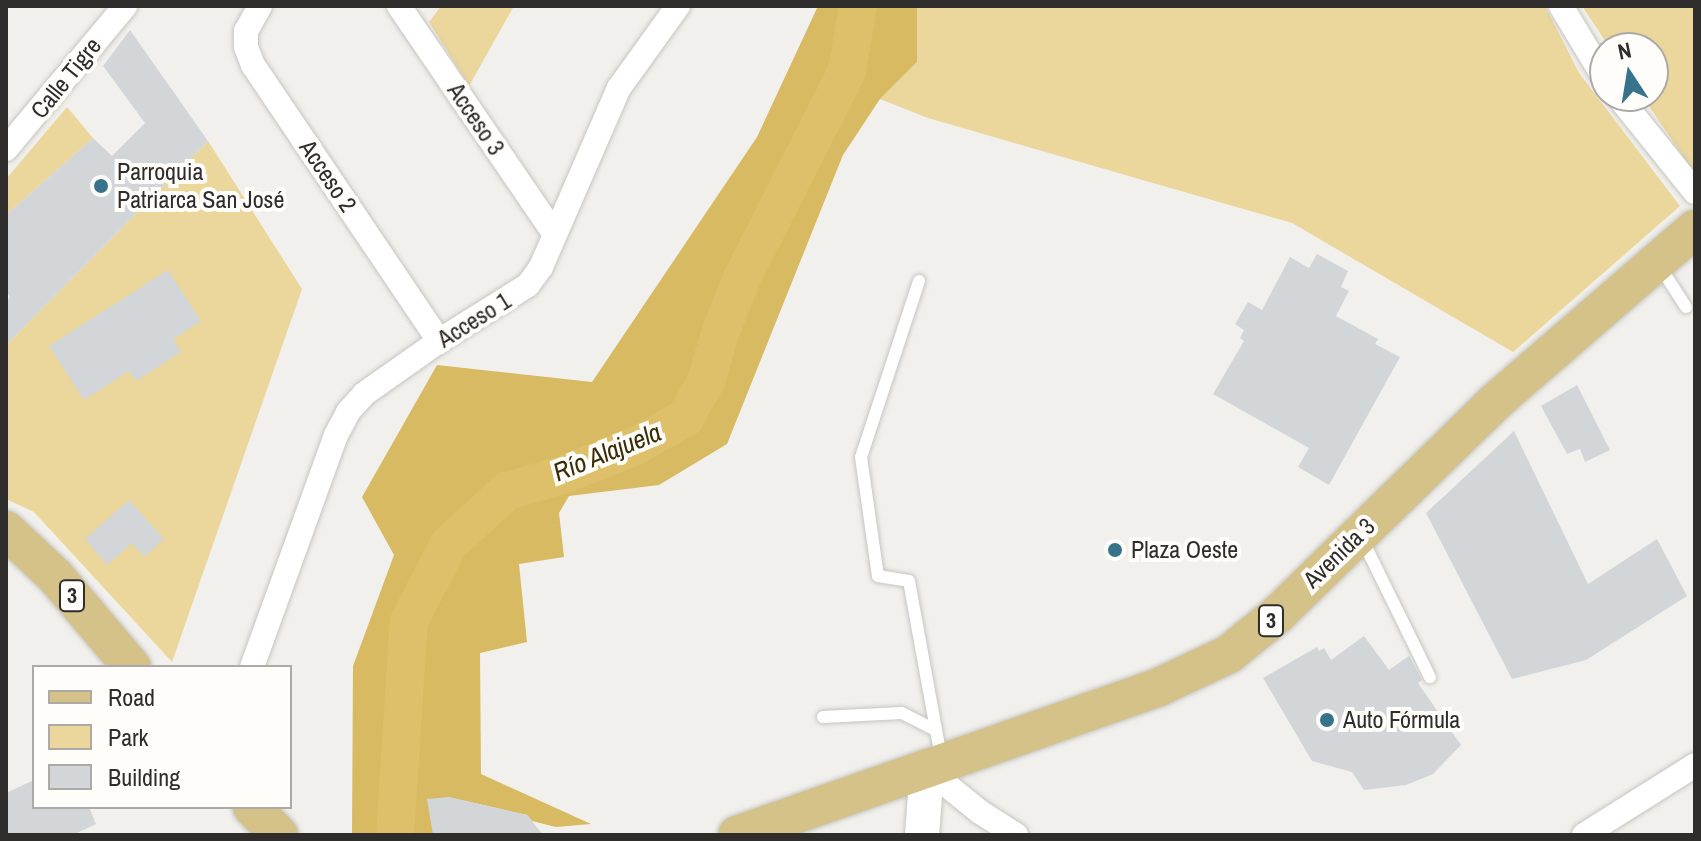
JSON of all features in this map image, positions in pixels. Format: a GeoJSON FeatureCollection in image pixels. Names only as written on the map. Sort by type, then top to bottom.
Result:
{"type":"FeatureCollection","features":[{"type":"Feature","properties":{"kind":"main road","name":"Avenida 3"},"geometry":{"type":"LineString","coordinates":[[737,835],[935,754],[1159,687],[1229,654],[1278,614],[1494,403],[1695,229]]}},
{"type":"Feature","properties":{"kind":"main road","name":"3"},"geometry":{"type":"LineString","coordinates":[[6,530],[55,576],[130,665]]}},
{"type":"Feature","properties":{"kind":"street","name":"Calle Tigre"},"geometry":{"type":"LineString","coordinates":[[6,149],[125,6]]}},
{"type":"Feature","properties":{"kind":"street","name":"Acceso 2"},"geometry":{"type":"LineString","coordinates":[[260,6],[246,31],[246,47],[253,65],[439,341]]}},
{"type":"Feature","properties":{"kind":"street","name":"Acceso 3"},"geometry":{"type":"LineString","coordinates":[[399,6],[553,232]]}},
{"type":"Feature","properties":{"kind":"street","name":"Acceso 1"},"geometry":{"type":"LineString","coordinates":[[253,665],[348,412],[364,394],[439,341],[528,285],[541,267],[553,232],[619,88],[678,6]]}},
{"type":"Feature","properties":{"kind":"street"},"geometry":{"type":"LineString","coordinates":[[1561,6],[1589,52]]}},
{"type":"Feature","properties":{"kind":"street"},"geometry":{"type":"LineString","coordinates":[[1631,112],[1695,192]]}},
{"type":"Feature","properties":{"kind":"street","name":"Acceso 1"},"geometry":{"type":"LineString","coordinates":[[268,623],[268,665]]}},
{"type":"Feature","properties":{"kind":"street"},"geometry":{"type":"LineString","coordinates":[[922,835],[935,754]]}},
{"type":"Feature","properties":{"kind":"street"},"geometry":{"type":"LineString","coordinates":[[935,754],[1016,835]]}},
{"type":"Feature","properties":{"kind":"street"},"geometry":{"type":"LineString","coordinates":[[1584,835],[1695,765]]}},
{"type":"Feature","properties":{"kind":"lane"},"geometry":{"type":"LineString","coordinates":[[1657,262],[1686,307]]}},
{"type":"Feature","properties":{"kind":"lane"},"geometry":{"type":"LineString","coordinates":[[919,281],[861,457],[878,576],[909,581],[935,754]]}},
{"type":"Feature","properties":{"kind":"lane"},"geometry":{"type":"LineString","coordinates":[[1359,533],[1430,677]]}},
{"type":"Feature","properties":{"kind":"lane"},"geometry":{"type":"LineString","coordinates":[[823,717],[902,713],[935,754]]}},
{"type":"Feature","properties":{"kind":"green space"},"geometry":{"type":"Polygon","coordinates":[[[441,6],[514,6],[469,86],[429,22],[441,6]]]}},
{"type":"Feature","properties":{"kind":"green space"},"geometry":{"type":"Polygon","coordinates":[[[917,6],[1545,6],[1579,73],[1589,86],[1589,112],[1609,112],[1680,206],[1513,352],[1292,223],[928,118],[880,99],[917,62],[917,6]]]}},
{"type":"Feature","properties":{"kind":"green space"},"geometry":{"type":"Polygon","coordinates":[[[1582,6],[1695,6],[1695,174],[1653,112],[1669,112],[1669,32],[1599,32],[1582,6]]]}},
{"type":"Feature","properties":{"kind":"green space"},"geometry":{"type":"Polygon","coordinates":[[[67,107],[93,138],[6,215],[6,179],[67,107]]]}},
{"type":"Feature","properties":{"kind":"green space"},"geometry":{"type":"Polygon","coordinates":[[[208,141],[302,289],[172,662],[34,512],[6,499],[6,345],[208,141]]]}},
{"type":"Feature","properties":{"kind":"shaded area"},"geometry":{"type":"Polygon","coordinates":[[[818,6],[917,6],[917,62],[880,99],[843,155],[727,444],[659,485],[569,496],[559,513],[564,557],[519,564],[527,642],[480,653],[481,774],[591,824],[556,827],[532,821],[527,815],[448,797],[433,835],[352,835],[353,666],[394,555],[362,497],[437,365],[592,382],[757,137],[818,6]]]}},
{"type":"Feature","properties":{"kind":"building","name":"Parroquia Patriarca San José"},"geometry":{"type":"Polygon","coordinates":[[[130,30],[208,141],[6,345],[6,302],[10,297],[6,291],[6,215],[93,138],[112,156],[145,123],[103,66],[130,30]]]}},
{"type":"Feature","properties":{"kind":"building"},"geometry":{"type":"Polygon","coordinates":[[[1317,254],[1348,271],[1341,287],[1349,291],[1336,316],[1378,339],[1375,344],[1400,357],[1329,485],[1298,467],[1309,448],[1213,394],[1244,341],[1240,338],[1244,330],[1235,324],[1248,302],[1262,310],[1290,257],[1309,268],[1317,254]]]}},
{"type":"Feature","properties":{"kind":"building"},"geometry":{"type":"Polygon","coordinates":[[[168,270],[201,321],[173,339],[181,352],[136,381],[129,371],[84,400],[49,346],[168,270]]]}},
{"type":"Feature","properties":{"kind":"building"},"geometry":{"type":"Polygon","coordinates":[[[1577,385],[1610,450],[1585,462],[1580,449],[1567,454],[1541,406],[1577,385]]]}},
{"type":"Feature","properties":{"kind":"building"},"geometry":{"type":"Polygon","coordinates":[[[1514,431],[1588,584],[1657,539],[1687,596],[1586,660],[1512,679],[1426,513],[1514,431]]]}},
{"type":"Feature","properties":{"kind":"building"},"geometry":{"type":"Polygon","coordinates":[[[129,500],[164,539],[144,557],[132,543],[107,565],[85,539],[129,500]]]}},
{"type":"Feature","properties":{"kind":"building"},"geometry":{"type":"Polygon","coordinates":[[[1364,636],[1389,670],[1409,656],[1422,680],[1418,683],[1461,745],[1433,774],[1406,785],[1364,790],[1352,772],[1312,761],[1263,678],[1317,647],[1319,651],[1324,648],[1331,660],[1364,636]]]}},
{"type":"Feature","properties":{"kind":"building"},"geometry":{"type":"Polygon","coordinates":[[[32,781],[32,809],[90,809],[96,824],[73,835],[6,835],[6,793],[32,781]]]}},
{"type":"Feature","properties":{"kind":"building"},"geometry":{"type":"Polygon","coordinates":[[[449,797],[527,815],[543,835],[433,835],[427,799],[449,797]]]}},
{"type":"Feature","properties":{"kind":"waterway","name":"Río Alajuela"},"geometry":{"type":"LineString","coordinates":[[395,835],[409,621],[449,544],[507,491],[565,474],[637,445],[685,418],[707,379],[721,330],[742,278],[847,71],[858,6]]}},
{"type":"Feature","properties":{"kind":"place","name":"Parroquia Patriarca San José"},"geometry":{"type":"Point","coordinates":[101,186]}},
{"type":"Feature","properties":{"kind":"place","name":"Plaza Oeste"},"geometry":{"type":"Point","coordinates":[1115,550]}},
{"type":"Feature","properties":{"kind":"place","name":"Auto Fórmula"},"geometry":{"type":"Point","coordinates":[1327,720]}}]}
